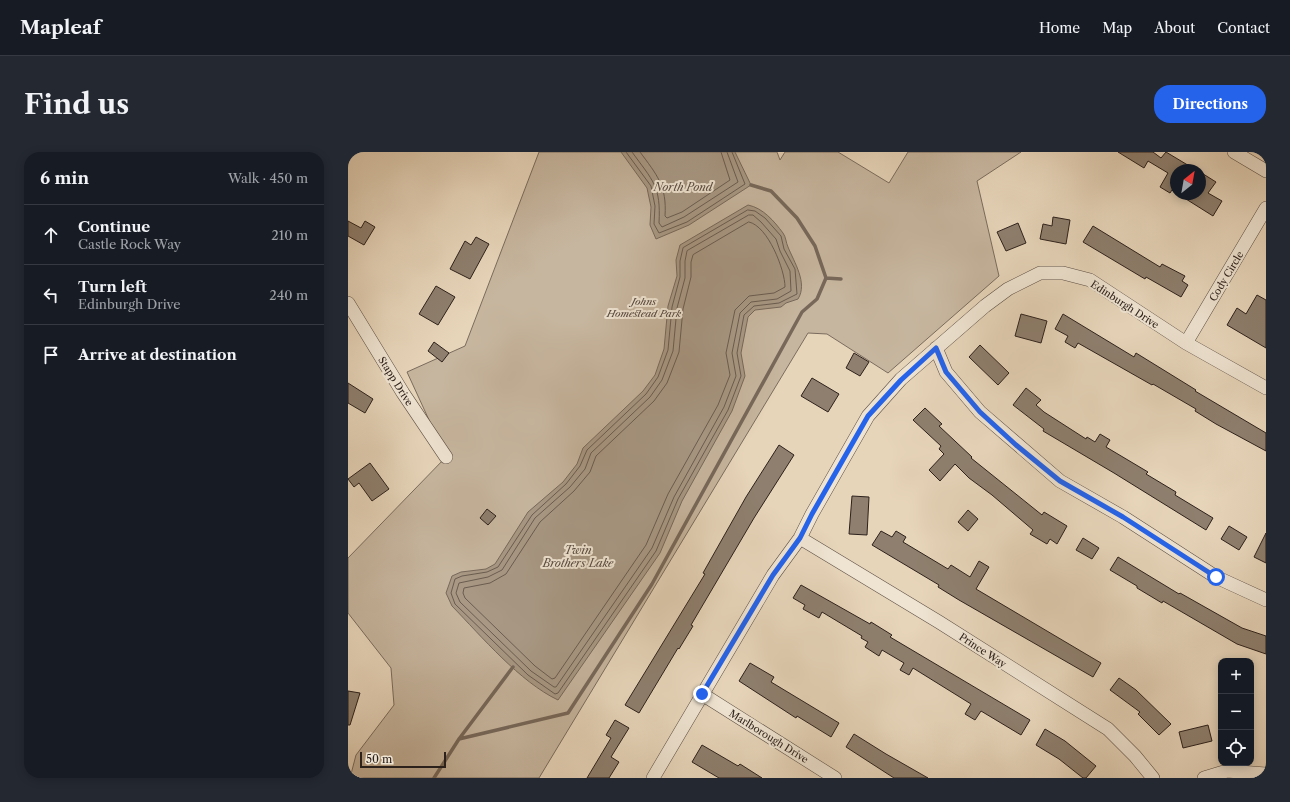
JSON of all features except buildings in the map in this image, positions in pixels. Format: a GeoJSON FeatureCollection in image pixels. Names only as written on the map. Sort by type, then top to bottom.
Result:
{"type":"FeatureCollection","features":[{"type":"Feature","properties":{"kind":"street"},"geometry":{"type":"LineString","coordinates":[[1234,152],[1266,171]]}},
{"type":"Feature","properties":{"kind":"street","name":"Cody Circle"},"geometry":{"type":"LineString","coordinates":[[1186,343],[1266,208]]}},
{"type":"Feature","properties":{"kind":"street","name":"Edinburgh Drive"},"geometry":{"type":"LineString","coordinates":[[653,778],[773,575],[800,538],[812,514],[868,416],[901,380],[936,348],[985,306],[1008,289],[1040,273],[1063,273],[1090,280],[1186,343],[1266,388]]}},
{"type":"Feature","properties":{"kind":"street","name":"Stapp Drive"},"geometry":{"type":"LineString","coordinates":[[348,303],[403,394],[446,457]]}},
{"type":"Feature","properties":{"kind":"street"},"geometry":{"type":"LineString","coordinates":[[936,348],[946,372],[980,412],[1060,481],[1123,517],[1216,577],[1266,600]]}},
{"type":"Feature","properties":{"kind":"street","name":"Prince Way"},"geometry":{"type":"LineString","coordinates":[[800,538],[940,622],[1108,729],[1135,756],[1153,778]]}},
{"type":"Feature","properties":{"kind":"street","name":"Marlborough Drive"},"geometry":{"type":"LineString","coordinates":[[702,694],[835,778]]}},
{"type":"Feature","properties":{"kind":"street"},"geometry":{"type":"LineString","coordinates":[[1204,778],[1227,771],[1266,774]]}},
{"type":"Feature","properties":{"kind":"green space","name":"Johns Homestead Park"},"geometry":{"type":"Polygon","coordinates":[[[539,152],[777,152],[780,160],[785,152],[838,152],[889,183],[908,152],[1021,152],[977,181],[999,276],[888,373],[827,334],[808,333],[539,778],[350,778],[356,755],[394,705],[391,668],[348,613],[348,558],[446,457],[407,372],[465,346],[539,152]]]}},
{"type":"Feature","properties":{"kind":"water","name":"North Pond"},"geometry":{"type":"Polygon","coordinates":[[[621,152],[735,152],[751,185],[689,225],[656,239],[650,225],[651,207],[647,188],[621,152]]]}},
{"type":"Feature","properties":{"kind":"water","name":"Twin Brothers Lake"},"geometry":{"type":"Polygon","coordinates":[[[748,205],[759,209],[768,216],[784,235],[801,279],[801,293],[798,299],[786,303],[781,307],[755,310],[748,317],[741,353],[745,376],[732,411],[682,501],[660,553],[558,700],[544,692],[516,671],[452,606],[446,593],[452,576],[461,572],[486,569],[495,564],[528,512],[563,482],[577,464],[583,448],[643,391],[655,375],[664,349],[668,306],[677,276],[676,260],[680,245],[748,205]]]}},
{"type":"Feature","properties":{"kind":"waterway"},"geometry":{"type":"LineString","coordinates":[[459,739],[568,713],[652,584],[802,312],[817,299],[826,278],[815,246],[797,218],[771,191],[751,185]]}},
{"type":"Feature","properties":{"kind":"waterway"},"geometry":{"type":"LineString","coordinates":[[826,278],[841,279]]}},
{"type":"Feature","properties":{"kind":"waterway"},"geometry":{"type":"LineString","coordinates":[[434,778],[459,739],[513,667]]}},
{"type":"Feature","properties":{"kind":"route"},"geometry":{"type":"LineString","coordinates":[[702,694],[773,575],[800,538],[812,514],[868,416],[901,380],[936,348],[946,372],[980,412],[1016,445],[1060,481],[1123,517],[1216,577]]}}]}
